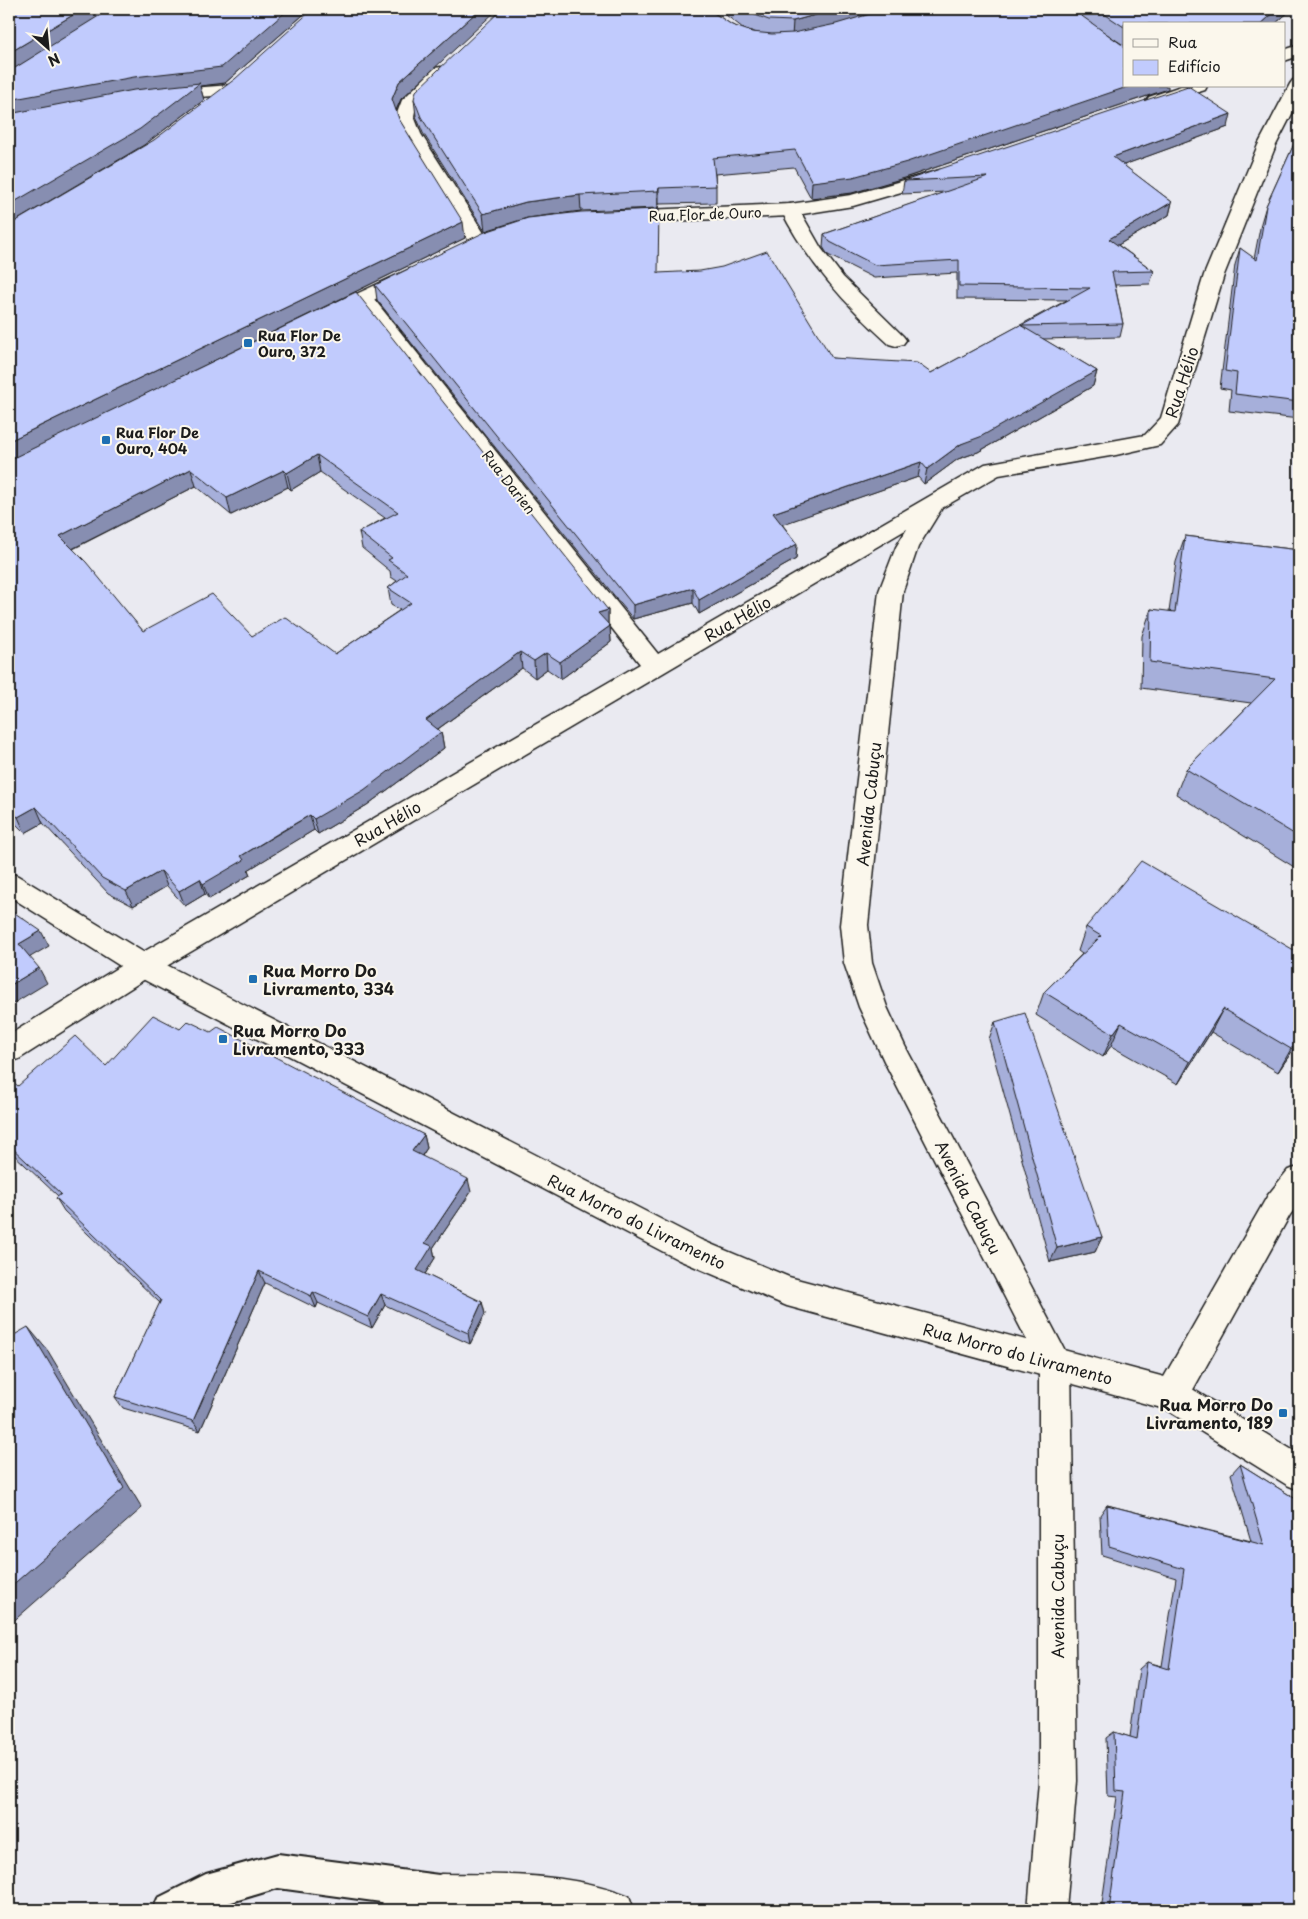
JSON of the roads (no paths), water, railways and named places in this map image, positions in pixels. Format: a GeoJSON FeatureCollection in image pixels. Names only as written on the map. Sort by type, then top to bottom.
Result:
{"type":"FeatureCollection","features":[{"type":"Feature","properties":{"kind":"street"},"geometry":{"type":"LineString","coordinates":[[1286,55],[1299,50]]}},
{"type":"Feature","properties":{"kind":"street"},"geometry":{"type":"LineString","coordinates":[[455,59],[408,104],[405,116],[412,134],[487,238],[461,249]]}},
{"type":"Feature","properties":{"kind":"street"},"geometry":{"type":"LineString","coordinates":[[210,107],[245,78]]}},
{"type":"Feature","properties":{"kind":"street","name":"Rua Hélio"},"geometry":{"type":"LineString","coordinates":[[9,1050],[143,966],[993,469],[1152,440],[1172,420],[1214,275],[1267,145],[1299,84]]}},
{"type":"Feature","properties":{"kind":"street"},"geometry":{"type":"LineString","coordinates":[[147,98],[231,90]]}},
{"type":"Feature","properties":{"kind":"street"},"geometry":{"type":"LineString","coordinates":[[1134,109],[1175,90]]}},
{"type":"Feature","properties":{"kind":"street","name":"Rua Flor de Ouro"},"geometry":{"type":"LineString","coordinates":[[600,218],[790,210],[853,200],[957,168]]}},
{"type":"Feature","properties":{"kind":"street"},"geometry":{"type":"LineString","coordinates":[[790,210],[824,269],[861,308],[896,340]]}},
{"type":"Feature","properties":{"kind":"street"},"geometry":{"type":"LineString","coordinates":[[310,324],[426,267]]}},
{"type":"Feature","properties":{"kind":"street","name":"Rua Darien"},"geometry":{"type":"LineString","coordinates":[[363,298],[654,667]]}},
{"type":"Feature","properties":{"kind":"street","name":"Avenida Cabuçu"},"geometry":{"type":"LineString","coordinates":[[936,502],[907,547],[891,591],[854,925],[858,963],[873,1007],[894,1052],[1055,1362],[1058,1781],[1047,1910]]}},
{"type":"Feature","properties":{"kind":"street","name":"Rua Morro do Livramento"},"geometry":{"type":"LineString","coordinates":[[9,883],[143,966],[690,1250],[787,1291],[1172,1395],[1299,1473]]}},
{"type":"Feature","properties":{"kind":"street"},"geometry":{"type":"LineString","coordinates":[[1172,1395],[1279,1205],[1299,1180]]}},
{"type":"Feature","properties":{"kind":"street"},"geometry":{"type":"LineString","coordinates":[[399,1910],[441,1893],[540,1896],[615,1910]]}},
{"type":"Feature","properties":{"kind":"lane"},"geometry":{"type":"LineString","coordinates":[[170,1910],[206,1891],[278,1871],[441,1893]]}},
{"type":"Feature","properties":{"kind":"place","name":"Rua Flor De Ouro, 372"},"geometry":{"type":"Point","coordinates":[248,343]}},
{"type":"Feature","properties":{"kind":"place","name":"Rua Flor De Ouro, 404"},"geometry":{"type":"Point","coordinates":[106,440]}},
{"type":"Feature","properties":{"kind":"place","name":"Rua Morro Do Livramento, 334"},"geometry":{"type":"Point","coordinates":[253,979]}},
{"type":"Feature","properties":{"kind":"place","name":"Rua Morro Do Livramento, 333"},"geometry":{"type":"Point","coordinates":[223,1039]}},
{"type":"Feature","properties":{"kind":"place","name":"Rua Morro Do Livramento, 189"},"geometry":{"type":"Point","coordinates":[1283,1413]}}]}
